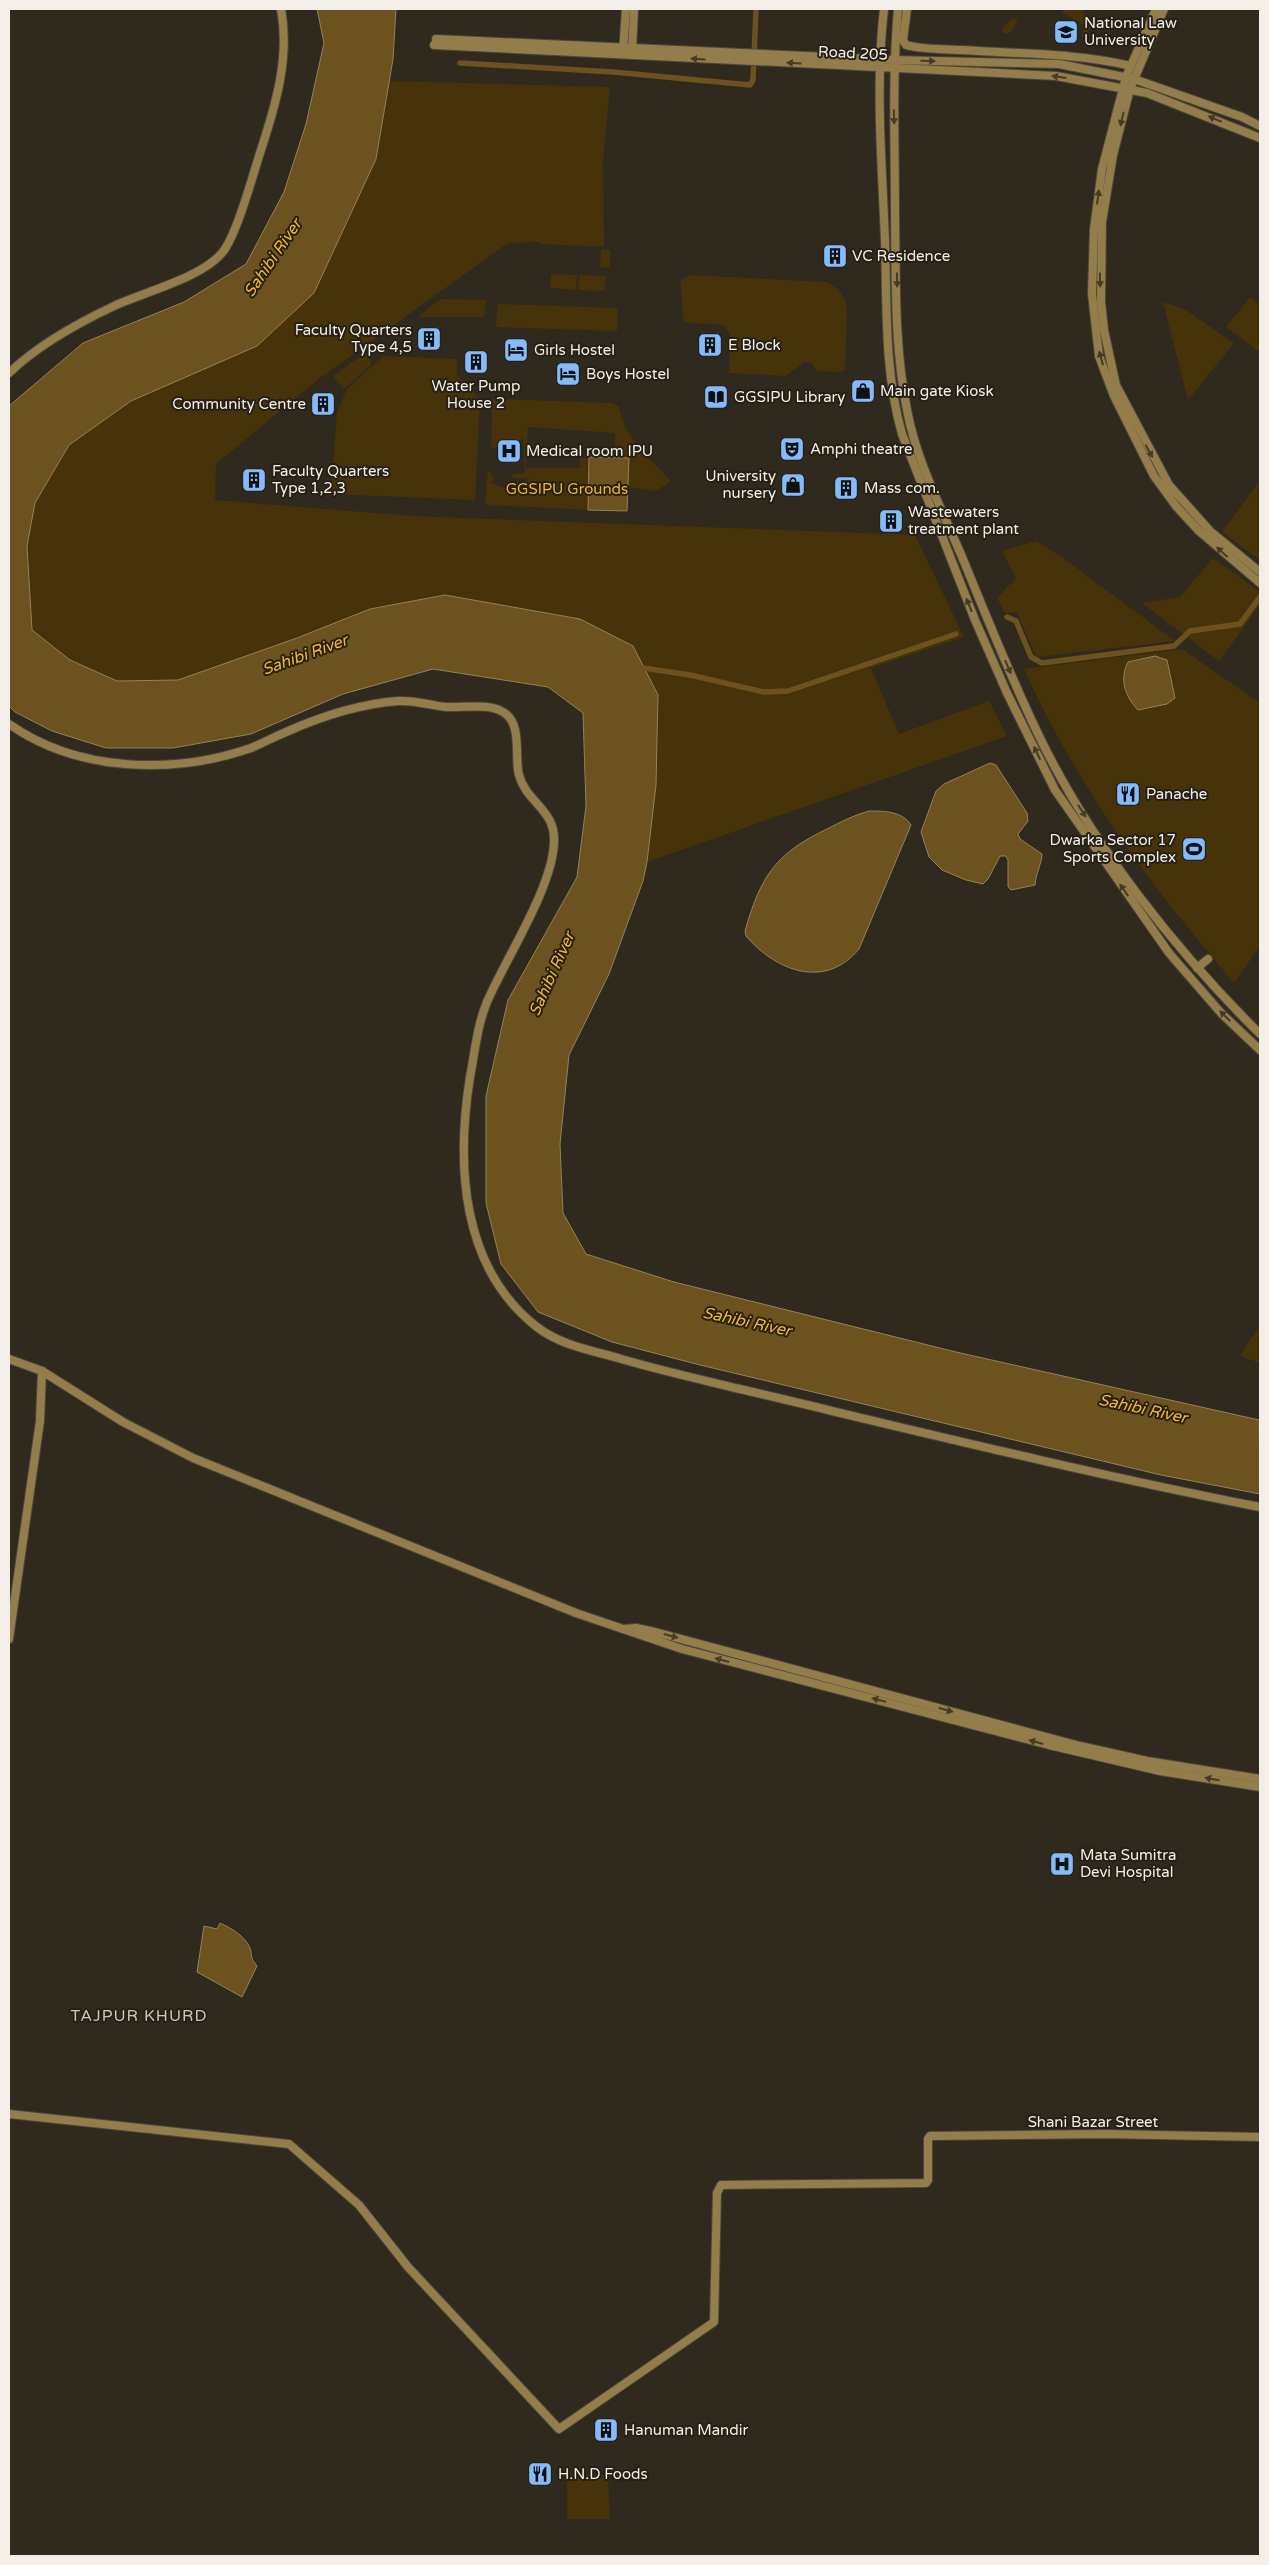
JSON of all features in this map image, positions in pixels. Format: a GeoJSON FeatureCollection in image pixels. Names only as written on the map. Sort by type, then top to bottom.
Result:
{"type":"FeatureCollection","features":[{"type":"Feature","properties":{"kind":"street"},"geometry":{"type":"LineString","coordinates":[[9,373],[38,349],[72,329],[114,306],[183,278],[222,253],[242,205],[279,93],[284,36],[281,9]]}},
{"type":"Feature","properties":{"kind":"street"},"geometry":{"type":"LineString","coordinates":[[626,9],[628,51]]}},
{"type":"Feature","properties":{"kind":"street"},"geometry":{"type":"LineString","coordinates":[[628,51],[634,9]]}},
{"type":"Feature","properties":{"kind":"street"},"geometry":{"type":"LineString","coordinates":[[884,9],[878,68],[888,344],[896,414],[902,434],[931,511],[1007,693],[1055,790],[1169,953],[1221,1013],[1260,1050]]}},
{"type":"Feature","properties":{"kind":"street"},"geometry":{"type":"LineString","coordinates":[[898,9],[894,64],[898,346],[912,433],[985,618],[1042,742],[1066,787],[1104,845],[1179,948],[1260,1034]]}},
{"type":"Feature","properties":{"kind":"street"},"geometry":{"type":"LineString","coordinates":[[908,9],[903,40],[906,45],[1032,52],[1131,66]]}},
{"type":"Feature","properties":{"kind":"street"},"geometry":{"type":"LineString","coordinates":[[1156,9],[1126,77],[1126,88],[1102,222],[1101,261],[1104,330],[1116,384],[1169,485],[1210,531],[1260,572]]}},
{"type":"Feature","properties":{"kind":"street"},"geometry":{"type":"LineString","coordinates":[[1164,9],[1134,79],[1126,88],[1102,169],[1094,229],[1092,294],[1099,356],[1114,396],[1154,476],[1176,506],[1199,531],[1260,583]]}},
{"type":"Feature","properties":{"kind":"street","name":"Road 205"},"geometry":{"type":"LineString","coordinates":[[435,42],[747,57],[879,58],[894,64],[1056,76],[1126,88],[1205,114],[1260,138]]}},
{"type":"Feature","properties":{"kind":"street","name":"Road 205"},"geometry":{"type":"LineString","coordinates":[[756,57],[878,68],[894,64],[1059,64],[1134,79],[1242,117],[1260,126]]}},
{"type":"Feature","properties":{"kind":"street"},"geometry":{"type":"LineString","coordinates":[[9,724],[25,735],[72,755],[127,764],[149,764],[197,761],[229,754],[341,711],[396,701],[456,708],[495,709],[505,713],[514,727],[520,780],[553,823],[554,853],[538,897],[488,999],[480,1022],[466,1104],[465,1155],[469,1213],[477,1244],[496,1284],[522,1314],[547,1334],[567,1343],[663,1371],[1011,1455],[1260,1507]]}},
{"type":"Feature","properties":{"kind":"street"},"geometry":{"type":"LineString","coordinates":[[1197,968],[1208,959]]}},
{"type":"Feature","properties":{"kind":"street"},"geometry":{"type":"LineString","coordinates":[[9,1359],[42,1371],[122,1422],[193,1458],[569,1610],[623,1629],[682,1649],[1049,1745],[1160,1770],[1260,1787]]}},
{"type":"Feature","properties":{"kind":"street"},"geometry":{"type":"LineString","coordinates":[[9,1639],[40,1421],[42,1371]]}},
{"type":"Feature","properties":{"kind":"street"},"geometry":{"type":"LineString","coordinates":[[623,1629],[636,1628],[655,1632],[1080,1746],[1147,1761],[1260,1778]]}},
{"type":"Feature","properties":{"kind":"street","name":"Shani Bazar Street"},"geometry":{"type":"LineString","coordinates":[[9,2114],[289,2144],[359,2205],[408,2267],[559,2428],[714,2322],[719,2186],[727,2184],[926,2184],[928,2180],[928,2139],[930,2136],[982,2134],[1260,2137]]}},
{"type":"Feature","properties":{"kind":"green space"},"geometry":{"type":"Polygon","coordinates":[[[1064,9],[1085,9],[1083,13],[1095,22],[1084,37],[1081,37],[1085,26],[1062,12],[1064,9]]]}},
{"type":"Feature","properties":{"kind":"green space"},"geometry":{"type":"Polygon","coordinates":[[[1014,17],[1018,21],[1010,33],[1003,34],[1003,27],[1014,17]]]}},
{"type":"Feature","properties":{"kind":"green space"},"geometry":{"type":"Polygon","coordinates":[[[389,81],[610,87],[603,162],[604,247],[543,244],[538,242],[508,243],[320,378],[216,464],[215,500],[412,516],[915,535],[964,637],[871,668],[899,734],[989,701],[1007,736],[647,862],[656,785],[580,619],[445,595],[370,609],[297,638],[178,680],[117,681],[70,660],[32,630],[27,546],[35,503],[69,445],[131,401],[257,346],[376,159],[389,81]]]}},
{"type":"Feature","properties":{"kind":"green space"},"geometry":{"type":"Polygon","coordinates":[[[601,250],[610,250],[610,268],[600,267],[601,250]]]}},
{"type":"Feature","properties":{"kind":"green space"},"geometry":{"type":"Polygon","coordinates":[[[551,274],[577,275],[576,290],[550,288],[551,274]]]}},
{"type":"Feature","properties":{"kind":"green space"},"geometry":{"type":"Polygon","coordinates":[[[579,275],[606,276],[604,291],[578,290],[579,275]]]}},
{"type":"Feature","properties":{"kind":"green space"},"geometry":{"type":"Polygon","coordinates":[[[689,275],[827,282],[841,293],[846,304],[845,369],[841,372],[818,371],[811,363],[804,362],[786,376],[729,373],[730,334],[723,325],[683,322],[681,280],[689,275]]]}},
{"type":"Feature","properties":{"kind":"green space"},"geometry":{"type":"Polygon","coordinates":[[[1250,297],[1260,305],[1260,348],[1258,351],[1226,327],[1250,297]]]}},
{"type":"Feature","properties":{"kind":"green space"},"geometry":{"type":"Polygon","coordinates":[[[440,299],[486,300],[484,317],[418,317],[440,299]]]}},
{"type":"Feature","properties":{"kind":"green space"},"geometry":{"type":"Polygon","coordinates":[[[1163,302],[1184,309],[1234,343],[1188,400],[1163,302]]]}},
{"type":"Feature","properties":{"kind":"green space"},"geometry":{"type":"Polygon","coordinates":[[[498,304],[618,308],[617,331],[496,327],[498,304]]]}},
{"type":"Feature","properties":{"kind":"green space"},"geometry":{"type":"Polygon","coordinates":[[[365,353],[372,364],[344,389],[333,376],[365,353]]]}},
{"type":"Feature","properties":{"kind":"green space"},"geometry":{"type":"Polygon","coordinates":[[[383,356],[457,359],[457,375],[480,399],[475,500],[331,494],[337,412],[347,389],[383,356]]]}},
{"type":"Feature","properties":{"kind":"green space","name":"GGSIPU Grounds"},"geometry":{"type":"Polygon","coordinates":[[[492,399],[612,403],[619,406],[626,428],[632,438],[671,481],[656,491],[628,487],[629,458],[615,458],[615,433],[528,427],[526,468],[580,468],[580,458],[589,457],[588,510],[485,505],[488,470],[494,478],[491,483],[504,488],[514,485],[516,482],[529,481],[529,478],[513,478],[512,474],[525,473],[523,439],[491,449],[492,399]]]}},
{"type":"Feature","properties":{"kind":"green space"},"geometry":{"type":"Polygon","coordinates":[[[1260,480],[1260,560],[1222,532],[1260,480]]]}},
{"type":"Feature","properties":{"kind":"green space"},"geometry":{"type":"Polygon","coordinates":[[[1036,541],[1062,557],[1175,641],[1036,657],[1017,612],[1005,613],[997,598],[1016,578],[1002,551],[1036,541]]]}},
{"type":"Feature","properties":{"kind":"green space"},"geometry":{"type":"Polygon","coordinates":[[[1213,558],[1260,592],[1260,605],[1219,661],[1142,603],[1180,597],[1213,558]]]}},
{"type":"Feature","properties":{"kind":"green space","name":"Dwarka Sector 17 Sports Complex"},"geometry":{"type":"Polygon","coordinates":[[[1182,649],[1260,703],[1260,946],[1234,983],[1164,897],[1117,834],[1067,753],[1024,669],[1182,649]]]}},
{"type":"Feature","properties":{"kind":"green space"},"geometry":{"type":"Polygon","coordinates":[[[1260,1325],[1260,1363],[1240,1356],[1260,1325]]]}},
{"type":"Feature","properties":{"kind":"green space"},"geometry":{"type":"Polygon","coordinates":[[[567,2472],[608,2476],[610,2519],[567,2519],[567,2472]]]}},
{"type":"Feature","properties":{"kind":"water","name":"Sahibi River"},"geometry":{"type":"Polygon","coordinates":[[[317,9],[396,9],[393,59],[376,159],[314,293],[257,346],[131,401],[69,445],[35,503],[27,546],[32,630],[70,660],[117,681],[178,680],[297,638],[370,609],[445,595],[580,619],[633,646],[658,695],[656,785],[647,862],[643,881],[609,974],[569,1055],[560,1144],[563,1213],[586,1254],[674,1282],[956,1352],[1259,1420],[1260,1494],[1161,1475],[700,1365],[612,1342],[538,1312],[501,1264],[486,1203],[486,1096],[508,1000],[577,877],[586,806],[583,713],[548,687],[433,669],[343,694],[251,734],[173,748],[106,748],[52,731],[15,712],[9,706],[9,406],[83,343],[184,302],[246,264],[284,192],[306,124],[324,43],[317,9]]]}},
{"type":"Feature","properties":{"kind":"water"},"geometry":{"type":"Polygon","coordinates":[[[589,457],[629,458],[627,511],[588,510],[589,457]]]}},
{"type":"Feature","properties":{"kind":"water"},"geometry":{"type":"Polygon","coordinates":[[[1155,656],[1167,660],[1175,698],[1167,704],[1138,710],[1125,688],[1125,669],[1128,662],[1155,656]]]}},
{"type":"Feature","properties":{"kind":"water"},"geometry":{"type":"Polygon","coordinates":[[[990,763],[996,765],[1027,813],[1028,821],[1018,834],[1020,839],[1042,854],[1035,885],[1011,890],[1008,887],[1008,860],[1006,856],[1000,856],[988,879],[983,884],[966,880],[942,870],[929,857],[921,832],[936,791],[944,784],[990,763]]]}},
{"type":"Feature","properties":{"kind":"water"},"geometry":{"type":"Polygon","coordinates":[[[869,811],[898,814],[911,825],[859,949],[846,962],[831,969],[816,972],[801,971],[772,959],[746,936],[745,931],[757,895],[765,880],[783,857],[811,837],[854,816],[869,811]]]}},
{"type":"Feature","properties":{"kind":"water"},"geometry":{"type":"Polygon","coordinates":[[[220,1923],[233,1930],[245,1940],[250,1948],[252,1959],[257,1966],[242,1997],[197,1972],[204,1926],[217,1929],[220,1923]]]}},
{"type":"Feature","properties":{"kind":"waterway"},"geometry":{"type":"LineString","coordinates":[[460,63],[613,72],[750,85],[753,80],[756,9]]}},
{"type":"Feature","properties":{"kind":"waterway"},"geometry":{"type":"LineString","coordinates":[[1007,617],[1016,621],[1031,657],[1042,663],[1174,646],[1190,631],[1240,624],[1260,597]]}},
{"type":"Feature","properties":{"kind":"waterway"},"geometry":{"type":"LineString","coordinates":[[639,671],[644,668],[690,675],[764,692],[788,691],[956,634]]}},
{"type":"Feature","properties":{"kind":"place","name":"National Law University"},"geometry":{"type":"Point","coordinates":[1066,32]}},
{"type":"Feature","properties":{"kind":"place","name":"VC Residence"},"geometry":{"type":"Point","coordinates":[835,256]}},
{"type":"Feature","properties":{"kind":"place","name":"Faculty Quarters Type 4,5"},"geometry":{"type":"Point","coordinates":[429,339]}},
{"type":"Feature","properties":{"kind":"place","name":"E Block"},"geometry":{"type":"Point","coordinates":[710,345]}},
{"type":"Feature","properties":{"kind":"place","name":"Girls Hostel"},"geometry":{"type":"Point","coordinates":[516,350]}},
{"type":"Feature","properties":{"kind":"place","name":"Water Pump House 2"},"geometry":{"type":"Point","coordinates":[476,362]}},
{"type":"Feature","properties":{"kind":"place","name":"Boys Hostel"},"geometry":{"type":"Point","coordinates":[568,374]}},
{"type":"Feature","properties":{"kind":"place","name":"Main gate Kiosk"},"geometry":{"type":"Point","coordinates":[863,391]}},
{"type":"Feature","properties":{"kind":"place","name":"GGSIPU Library"},"geometry":{"type":"Point","coordinates":[716,397]}},
{"type":"Feature","properties":{"kind":"place","name":"Community Centre"},"geometry":{"type":"Point","coordinates":[323,404]}},
{"type":"Feature","properties":{"kind":"place","name":"Amphi theatre"},"geometry":{"type":"Point","coordinates":[792,449]}},
{"type":"Feature","properties":{"kind":"place","name":"Medical room IPU"},"geometry":{"type":"Point","coordinates":[509,451]}},
{"type":"Feature","properties":{"kind":"place","name":"Faculty Quarters Type 1,2,3"},"geometry":{"type":"Point","coordinates":[254,480]}},
{"type":"Feature","properties":{"kind":"place","name":"University nursery"},"geometry":{"type":"Point","coordinates":[793,485]}},
{"type":"Feature","properties":{"kind":"place","name":"Mass com."},"geometry":{"type":"Point","coordinates":[846,488]}},
{"type":"Feature","properties":{"kind":"place","name":"Wastewaters treatment plant"},"geometry":{"type":"Point","coordinates":[891,521]}},
{"type":"Feature","properties":{"kind":"place","name":"Panache"},"geometry":{"type":"Point","coordinates":[1128,794]}},
{"type":"Feature","properties":{"kind":"place","name":"Dwarka Sector 17 Sports Complex"},"geometry":{"type":"Point","coordinates":[1194,849]}},
{"type":"Feature","properties":{"kind":"place","name":"Mata Sumitra Devi Hospital"},"geometry":{"type":"Point","coordinates":[1062,1864]}},
{"type":"Feature","properties":{"kind":"place","name":"Hanuman Mandir"},"geometry":{"type":"Point","coordinates":[606,2430]}},
{"type":"Feature","properties":{"kind":"place","name":"H.N.D Foods"},"geometry":{"type":"Point","coordinates":[540,2474]}},
{"type":"Feature","properties":{"kind":"district","name":"TAJPUR KHURD"},"geometry":{"type":"Point","coordinates":[139,2016]}}]}
